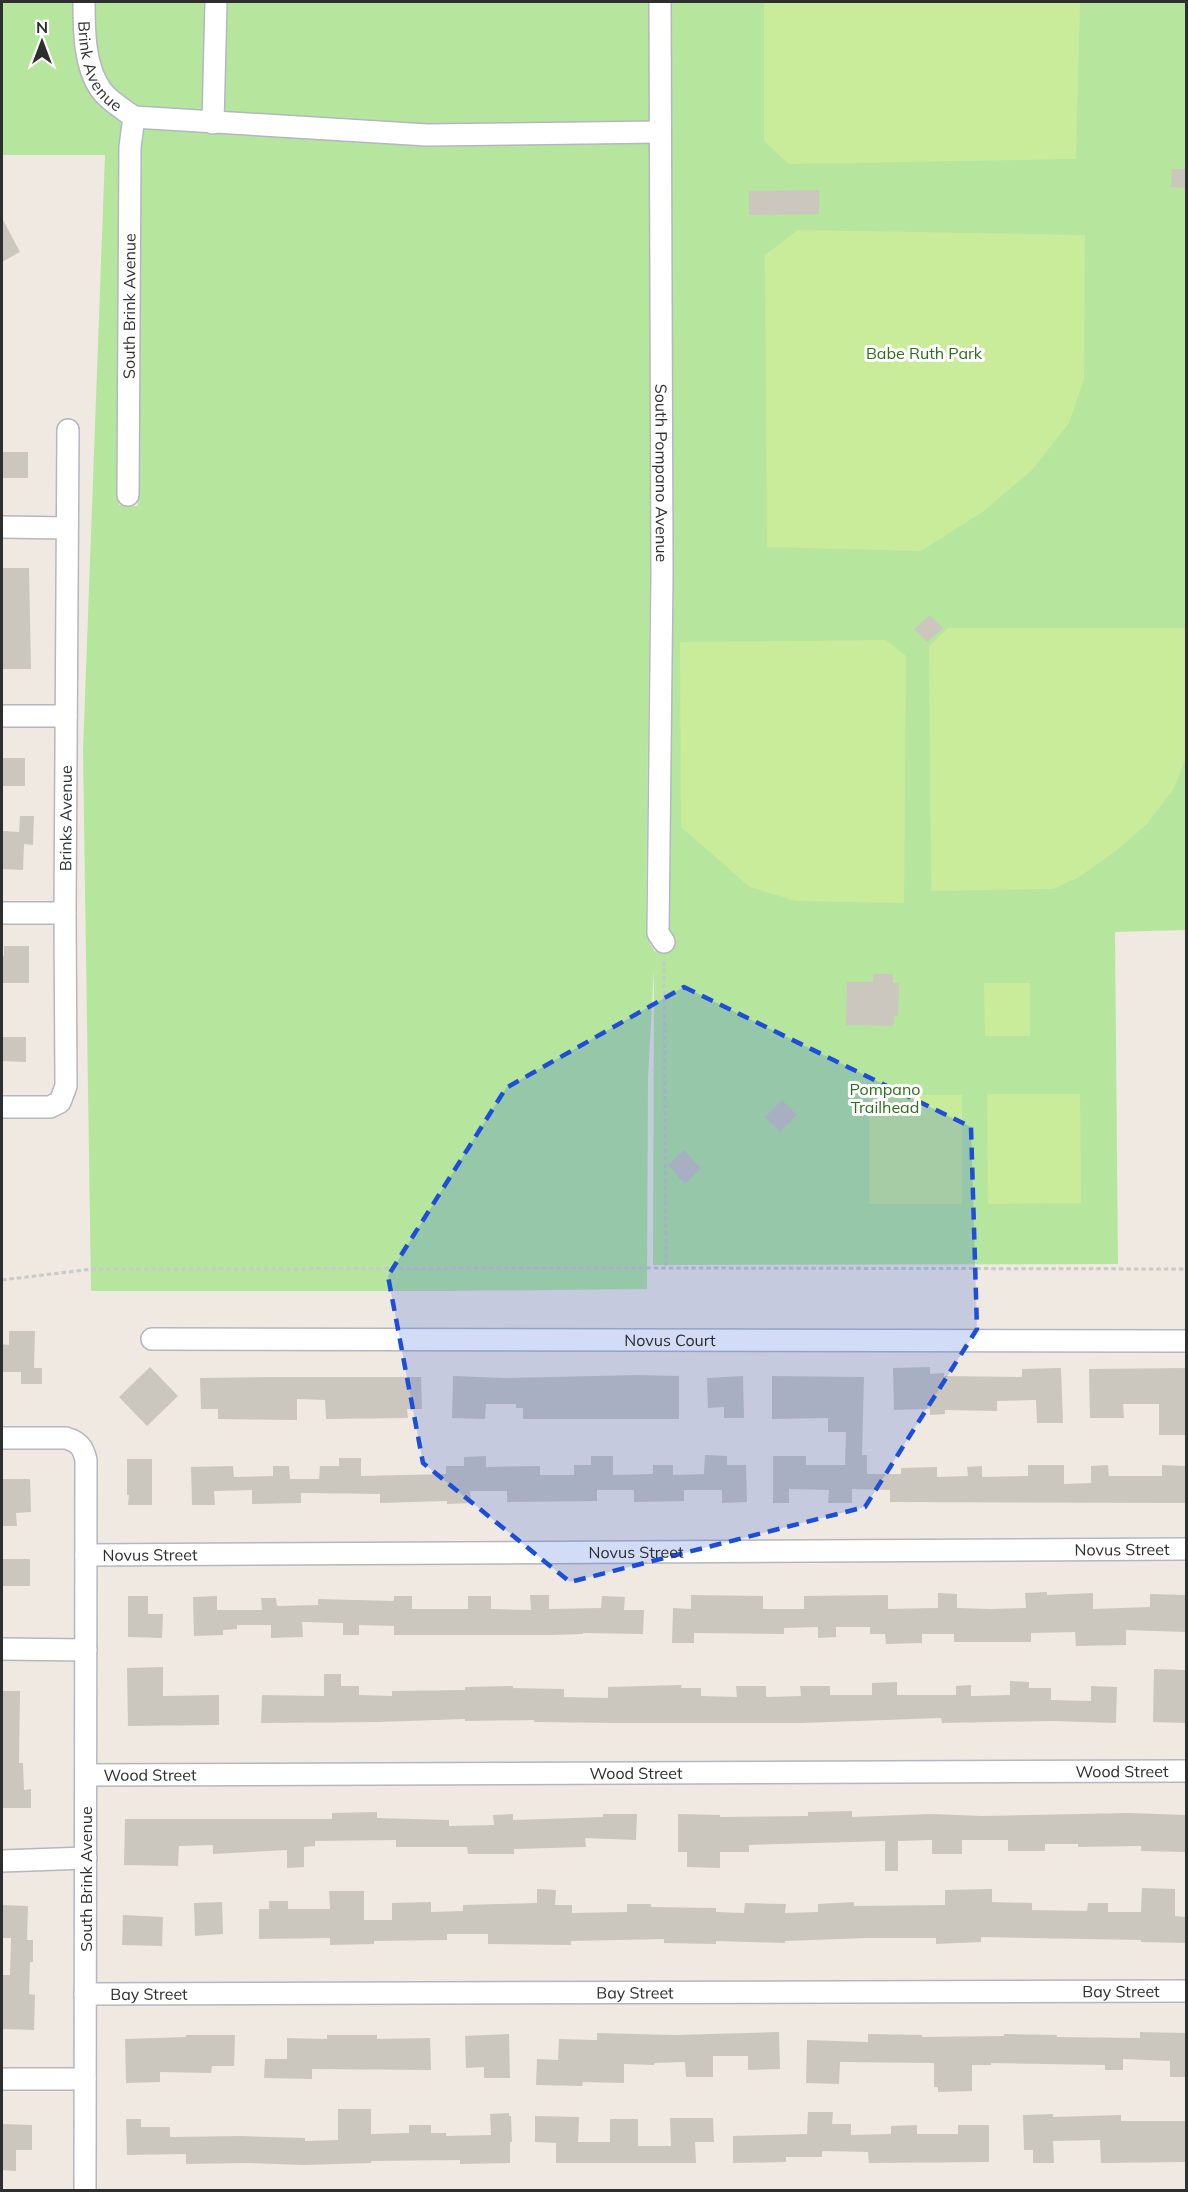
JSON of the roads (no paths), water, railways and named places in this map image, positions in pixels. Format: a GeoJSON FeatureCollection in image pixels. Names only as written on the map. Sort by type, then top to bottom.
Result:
{"type":"FeatureCollection","features":[{"type":"Feature","properties":{"kind":"street","name":"Brink Avenue"},"geometry":{"type":"LineString","coordinates":[[84,2],[87,51],[95,79],[110,99],[134,117]]}},
{"type":"Feature","properties":{"kind":"street"},"geometry":{"type":"LineString","coordinates":[[213,123],[216,2]]}},
{"type":"Feature","properties":{"kind":"street","name":"South Pompano Avenue"},"geometry":{"type":"LineString","coordinates":[[660,2],[662,574],[658,933],[664,942]]}},
{"type":"Feature","properties":{"kind":"street"},"geometry":{"type":"LineString","coordinates":[[134,117],[427,135],[660,132]]}},
{"type":"Feature","properties":{"kind":"street","name":"South Brink Avenue"},"geometry":{"type":"LineString","coordinates":[[129,495],[130,147],[134,117]]}},
{"type":"Feature","properties":{"kind":"street"},"geometry":{"type":"LineString","coordinates":[[2,527],[67,528],[68,430]]}},
{"type":"Feature","properties":{"kind":"street","name":"Brinks Avenue"},"geometry":{"type":"LineString","coordinates":[[2,1107],[50,1107],[60,1102],[66,1086],[67,528]]}},
{"type":"Feature","properties":{"kind":"street"},"geometry":{"type":"LineString","coordinates":[[2,716],[66,716]]}},
{"type":"Feature","properties":{"kind":"street"},"geometry":{"type":"LineString","coordinates":[[2,913],[65,913]]}},
{"type":"Feature","properties":{"kind":"street","name":"Novus Court"},"geometry":{"type":"LineString","coordinates":[[152,1339],[1186,1341]]}},
{"type":"Feature","properties":{"kind":"street","name":"South Brink Avenue"},"geometry":{"type":"LineString","coordinates":[[2,1438],[66,1438],[76,1441],[83,1449],[86,1460],[85,2190]]}},
{"type":"Feature","properties":{"kind":"street","name":"Novus Street"},"geometry":{"type":"LineString","coordinates":[[86,1555],[1186,1549]]}},
{"type":"Feature","properties":{"kind":"street"},"geometry":{"type":"LineString","coordinates":[[2,1649],[86,1650]]}},
{"type":"Feature","properties":{"kind":"street","name":"Wood Street"},"geometry":{"type":"LineString","coordinates":[[86,1775],[1186,1771]]}},
{"type":"Feature","properties":{"kind":"street"},"geometry":{"type":"LineString","coordinates":[[2,1861],[86,1858]]}},
{"type":"Feature","properties":{"kind":"street","name":"Bay Street"},"geometry":{"type":"LineString","coordinates":[[86,1994],[1186,1991]]}},
{"type":"Feature","properties":{"kind":"street"},"geometry":{"type":"LineString","coordinates":[[2,2079],[86,2079]]}},
{"type":"Feature","properties":{"kind":"park label","name":"Babe Ruth Park"},"geometry":{"type":"Point","coordinates":[924,353]}},
{"type":"Feature","properties":{"kind":"park label","name":"Pompano Trailhead"},"geometry":{"type":"Point","coordinates":[885,1098]}}]}
